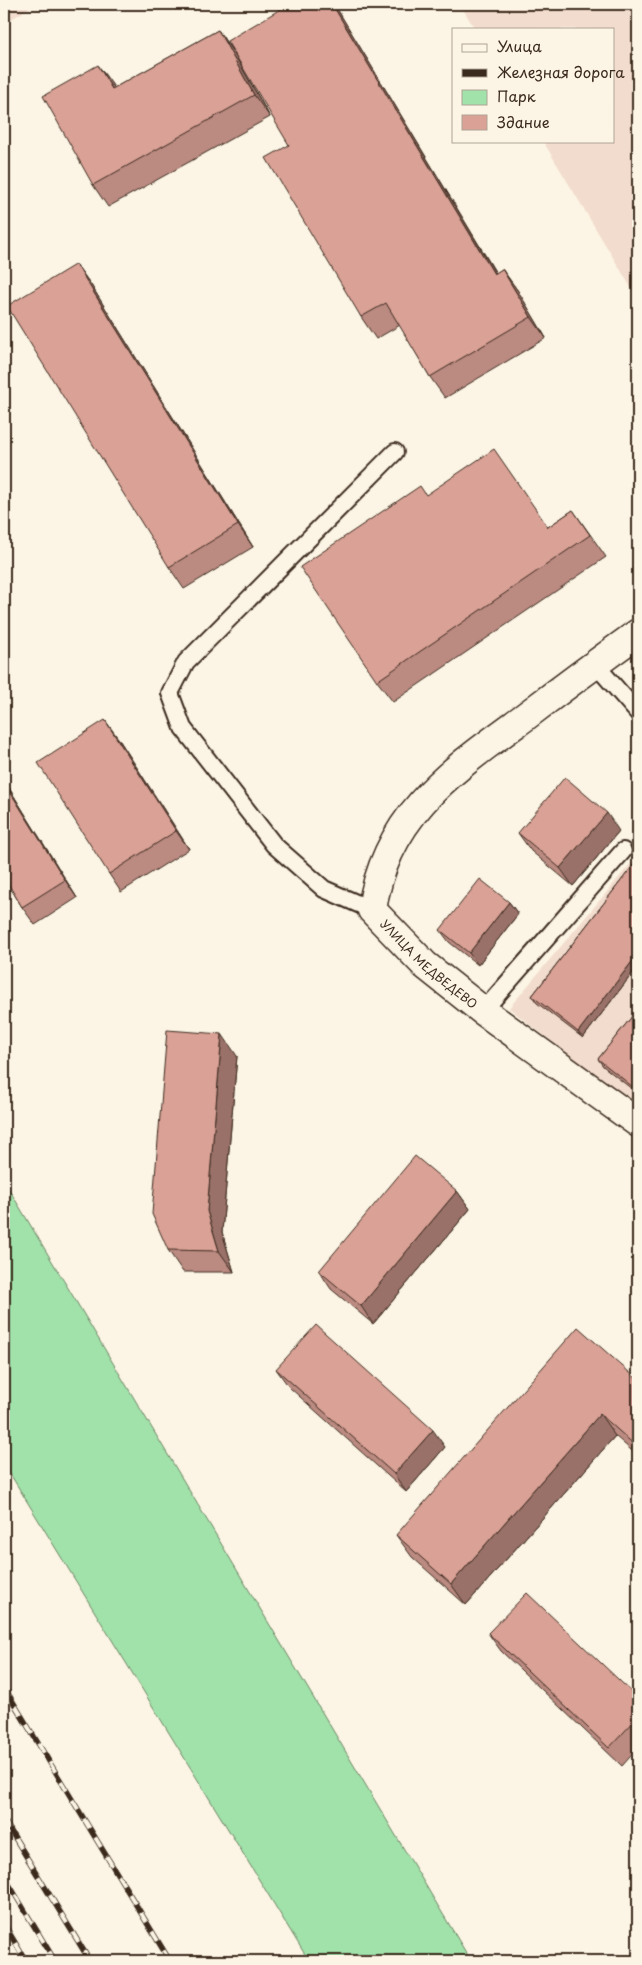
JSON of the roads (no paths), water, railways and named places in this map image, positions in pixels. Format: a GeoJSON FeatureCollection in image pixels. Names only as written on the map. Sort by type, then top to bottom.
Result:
{"type":"FeatureCollection","features":[{"type":"Feature","properties":{"kind":"street","name":"УЛИЦА МЕДВЕДЕВО"},"geometry":{"type":"LineString","coordinates":[[638,633],[464,762],[433,790],[408,819],[389,850],[375,886],[372,910],[425,965],[483,1011],[638,1123]]}},
{"type":"Feature","properties":{"kind":"lane"},"geometry":{"type":"LineString","coordinates":[[372,910],[324,889],[274,845],[183,728],[170,692],[186,662],[395,452]]}},
{"type":"Feature","properties":{"kind":"lane"},"geometry":{"type":"LineString","coordinates":[[595,664],[638,713]]}},
{"type":"Feature","properties":{"kind":"lane"},"geometry":{"type":"LineString","coordinates":[[483,1011],[623,851]]}},
{"type":"Feature","properties":{"kind":"railway"},"geometry":{"type":"LineString","coordinates":[[4,1687],[170,1961]]}},
{"type":"Feature","properties":{"kind":"railway"},"geometry":{"type":"LineString","coordinates":[[4,1820],[90,1961]]}},
{"type":"Feature","properties":{"kind":"railway"},"geometry":{"type":"LineString","coordinates":[[4,1876],[55,1961]]}},
{"type":"Feature","properties":{"kind":"railway"},"geometry":{"type":"LineString","coordinates":[[4,1924],[26,1961]]}}]}
